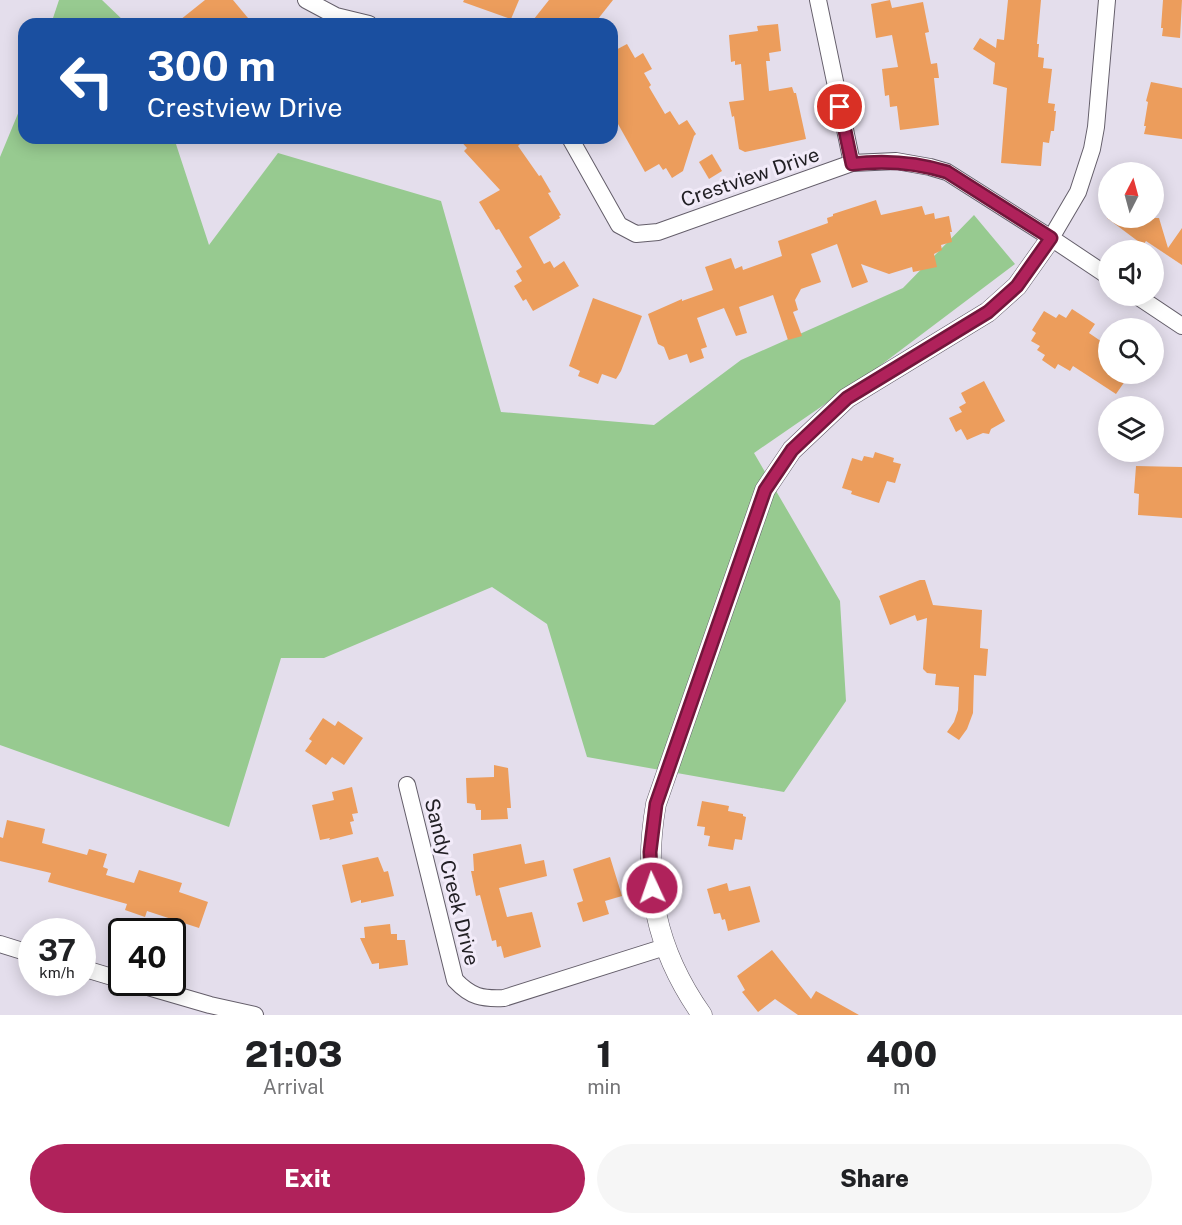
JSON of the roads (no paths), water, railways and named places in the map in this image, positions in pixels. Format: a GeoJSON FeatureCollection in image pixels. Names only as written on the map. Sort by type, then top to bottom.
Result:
{"type":"FeatureCollection","features":[{"type":"Feature","properties":{"kind":"street"},"geometry":{"type":"LineString","coordinates":[[306,0],[344,18]]}},
{"type":"Feature","properties":{"kind":"street"},"geometry":{"type":"LineString","coordinates":[[818,0],[852,164]]}},
{"type":"Feature","properties":{"kind":"street"},"geometry":{"type":"LineString","coordinates":[[702,1015],[683,985],[665,947],[658,924],[650,876],[650,852],[656,804],[765,490],[792,450],[847,398],[988,312],[1017,286],[1051,238],[1078,192],[1092,149],[1107,0]]}},
{"type":"Feature","properties":{"kind":"street","name":"Crestview Drive"},"geometry":{"type":"LineString","coordinates":[[573,144],[619,225],[636,234],[658,232],[852,164],[896,161],[947,172],[1098,269]]}},
{"type":"Feature","properties":{"kind":"street"},"geometry":{"type":"LineString","coordinates":[[1152,306],[1182,326]]}},
{"type":"Feature","properties":{"kind":"street","name":"Sandy Creek Drive"},"geometry":{"type":"LineString","coordinates":[[408,785],[455,980],[463,989],[485,999],[504,998],[665,947]]}},
{"type":"Feature","properties":{"kind":"street"},"geometry":{"type":"LineString","coordinates":[[0,944],[18,950]]}},
{"type":"Feature","properties":{"kind":"street"},"geometry":{"type":"LineString","coordinates":[[179,996],[255,1015]]}}]}
